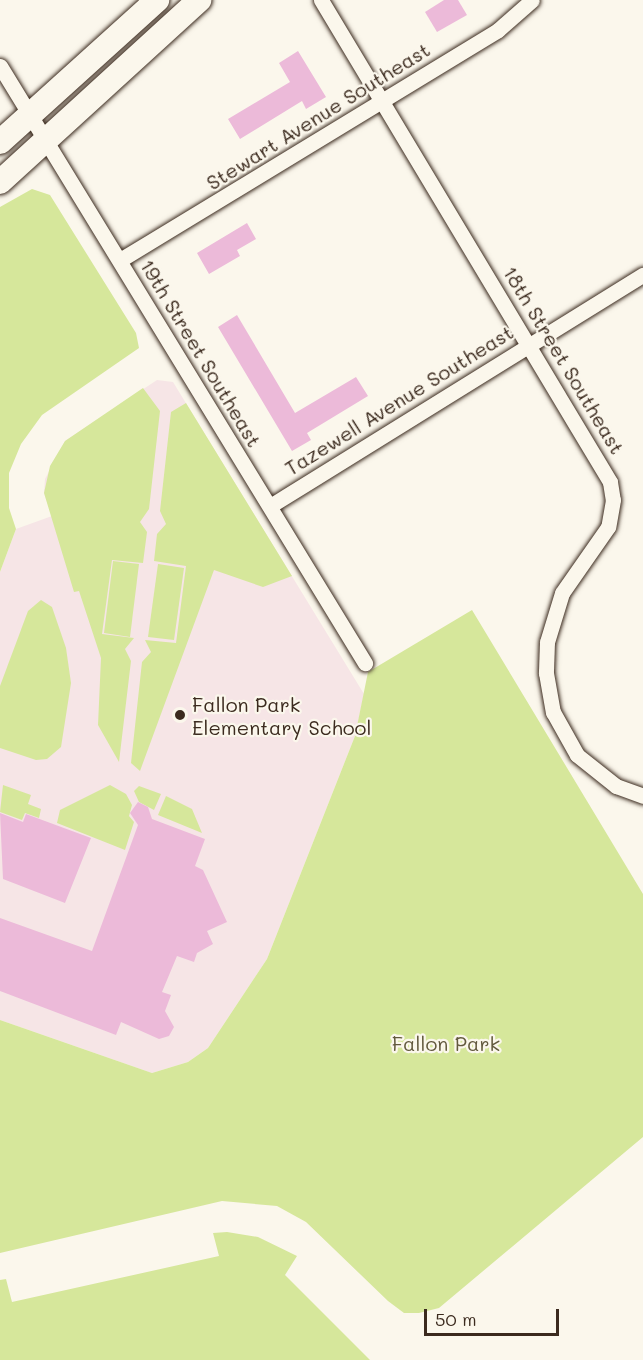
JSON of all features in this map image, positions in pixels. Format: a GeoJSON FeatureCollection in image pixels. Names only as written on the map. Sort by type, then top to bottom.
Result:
{"type":"FeatureCollection","features":[{"type":"Feature","properties":{"kind":"main road"},"geometry":{"type":"LineString","coordinates":[[0,142],[157,0]]}},
{"type":"Feature","properties":{"kind":"main road"},"geometry":{"type":"LineString","coordinates":[[0,182],[199,0]]}},
{"type":"Feature","properties":{"kind":"street","name":"18th Street Southeast"},"geometry":{"type":"LineString","coordinates":[[321,0],[605,469],[613,500],[600,544],[562,593],[552,617],[547,642],[548,692],[563,735],[577,755],[616,786],[643,796]]}},
{"type":"Feature","properties":{"kind":"street","name":"Stewart Avenue Southeast"},"geometry":{"type":"LineString","coordinates":[[120,260],[498,30],[532,0]]}},
{"type":"Feature","properties":{"kind":"street","name":"19th Street Southeast"},"geometry":{"type":"LineString","coordinates":[[0,66],[32,114],[366,663]]}},
{"type":"Feature","properties":{"kind":"street","name":"Tazewell Avenue Southeast"},"geometry":{"type":"LineString","coordinates":[[270,506],[643,274]]}},
{"type":"Feature","properties":{"kind":"shaded area","name":"Fallon Park Elementary School"},"geometry":{"type":"Polygon","coordinates":[[[157,380],[173,382],[364,694],[355,736],[267,959],[208,1048],[188,1062],[152,1073],[0,1020],[0,572],[16,529],[52,516],[44,493],[45,479],[65,441],[157,380]]]}},
{"type":"Feature","properties":{"kind":"green space"},"geometry":{"type":"Polygon","coordinates":[[[32,189],[50,195],[136,333],[139,348],[42,415],[21,444],[9,473],[9,508],[16,529],[0,572],[0,207],[32,189]]]}},
{"type":"Feature","properties":{"kind":"green space"},"geometry":{"type":"Polygon","coordinates":[[[143,388],[160,411],[149,509],[140,522],[147,532],[143,563],[112,560],[102,634],[134,638],[125,649],[131,661],[119,762],[98,725],[101,658],[79,591],[74,592],[44,493],[50,466],[65,441],[143,388]]]}},
{"type":"Feature","properties":{"kind":"green space"},"geometry":{"type":"Polygon","coordinates":[[[186,403],[292,576],[263,587],[214,570],[140,771],[131,763],[142,662],[151,652],[145,640],[176,643],[186,566],[154,561],[157,534],[166,524],[160,511],[171,412],[186,403]]]}},
{"type":"Feature","properties":{"kind":"green space"},"geometry":{"type":"Polygon","coordinates":[[[113,561],[139,564],[130,637],[104,633],[113,561]]]}},
{"type":"Feature","properties":{"kind":"green space"},"geometry":{"type":"Polygon","coordinates":[[[158,564],[184,568],[174,640],[148,637],[158,564]]]}},
{"type":"Feature","properties":{"kind":"green space"},"geometry":{"type":"Polygon","coordinates":[[[41,600],[52,607],[66,648],[71,683],[61,747],[47,759],[36,760],[0,748],[0,686],[28,611],[41,600]]]}},
{"type":"Feature","properties":{"kind":"green space","name":"Fallon Park"},"geometry":{"type":"Polygon","coordinates":[[[472,610],[643,894],[643,1137],[439,1308],[419,1313],[404,1313],[388,1301],[306,1222],[277,1206],[222,1201],[0,1253],[0,1020],[152,1073],[188,1062],[208,1048],[267,959],[355,736],[368,672],[472,610]]]}},
{"type":"Feature","properties":{"kind":"green space"},"geometry":{"type":"Polygon","coordinates":[[[3,785],[31,795],[28,804],[41,809],[39,818],[25,813],[22,820],[0,812],[3,785]]]}},
{"type":"Feature","properties":{"kind":"green space"},"geometry":{"type":"Polygon","coordinates":[[[110,785],[126,794],[132,805],[129,816],[134,822],[125,850],[57,823],[60,810],[110,785]]]}},
{"type":"Feature","properties":{"kind":"green space"},"geometry":{"type":"Polygon","coordinates":[[[139,786],[161,794],[154,810],[139,802],[134,791],[139,786]]]}},
{"type":"Feature","properties":{"kind":"green space"},"geometry":{"type":"Polygon","coordinates":[[[166,796],[192,809],[202,833],[158,815],[166,796]]]}},
{"type":"Feature","properties":{"kind":"green space"},"geometry":{"type":"Polygon","coordinates":[[[227,1232],[258,1237],[297,1256],[285,1275],[370,1360],[0,1360],[0,1280],[6,1279],[12,1302],[219,1256],[213,1233],[227,1232]]]}},
{"type":"Feature","properties":{"kind":"building"},"geometry":{"type":"Polygon","coordinates":[[[444,0],[458,0],[467,15],[437,32],[425,12],[444,0]]]}},
{"type":"Feature","properties":{"kind":"building"},"geometry":{"type":"Polygon","coordinates":[[[298,51],[326,97],[306,109],[302,101],[240,139],[228,119],[290,82],[279,63],[298,51]]]}},
{"type":"Feature","properties":{"kind":"building"},"geometry":{"type":"Polygon","coordinates":[[[247,223],[256,239],[237,250],[240,256],[209,274],[197,253],[247,223]]]}},
{"type":"Feature","properties":{"kind":"building"},"geometry":{"type":"Polygon","coordinates":[[[237,315],[295,413],[356,377],[368,396],[307,433],[311,440],[292,451],[218,327],[237,315]]]}},
{"type":"Feature","properties":{"kind":"building"},"geometry":{"type":"Polygon","coordinates":[[[138,802],[148,807],[152,819],[205,839],[195,866],[203,870],[227,922],[207,931],[213,944],[197,953],[194,962],[177,956],[162,992],[171,995],[165,1011],[174,1027],[169,1036],[159,1039],[121,1022],[116,1035],[0,991],[0,918],[92,951],[138,825],[130,813],[138,802]]]}},
{"type":"Feature","properties":{"kind":"building"},"geometry":{"type":"Polygon","coordinates":[[[0,813],[23,822],[26,814],[91,838],[65,903],[3,879],[0,813]]]}},
{"type":"Feature","properties":{"kind":"place","name":"Fallon Park Elementary School"},"geometry":{"type":"Point","coordinates":[180,715]}}]}
